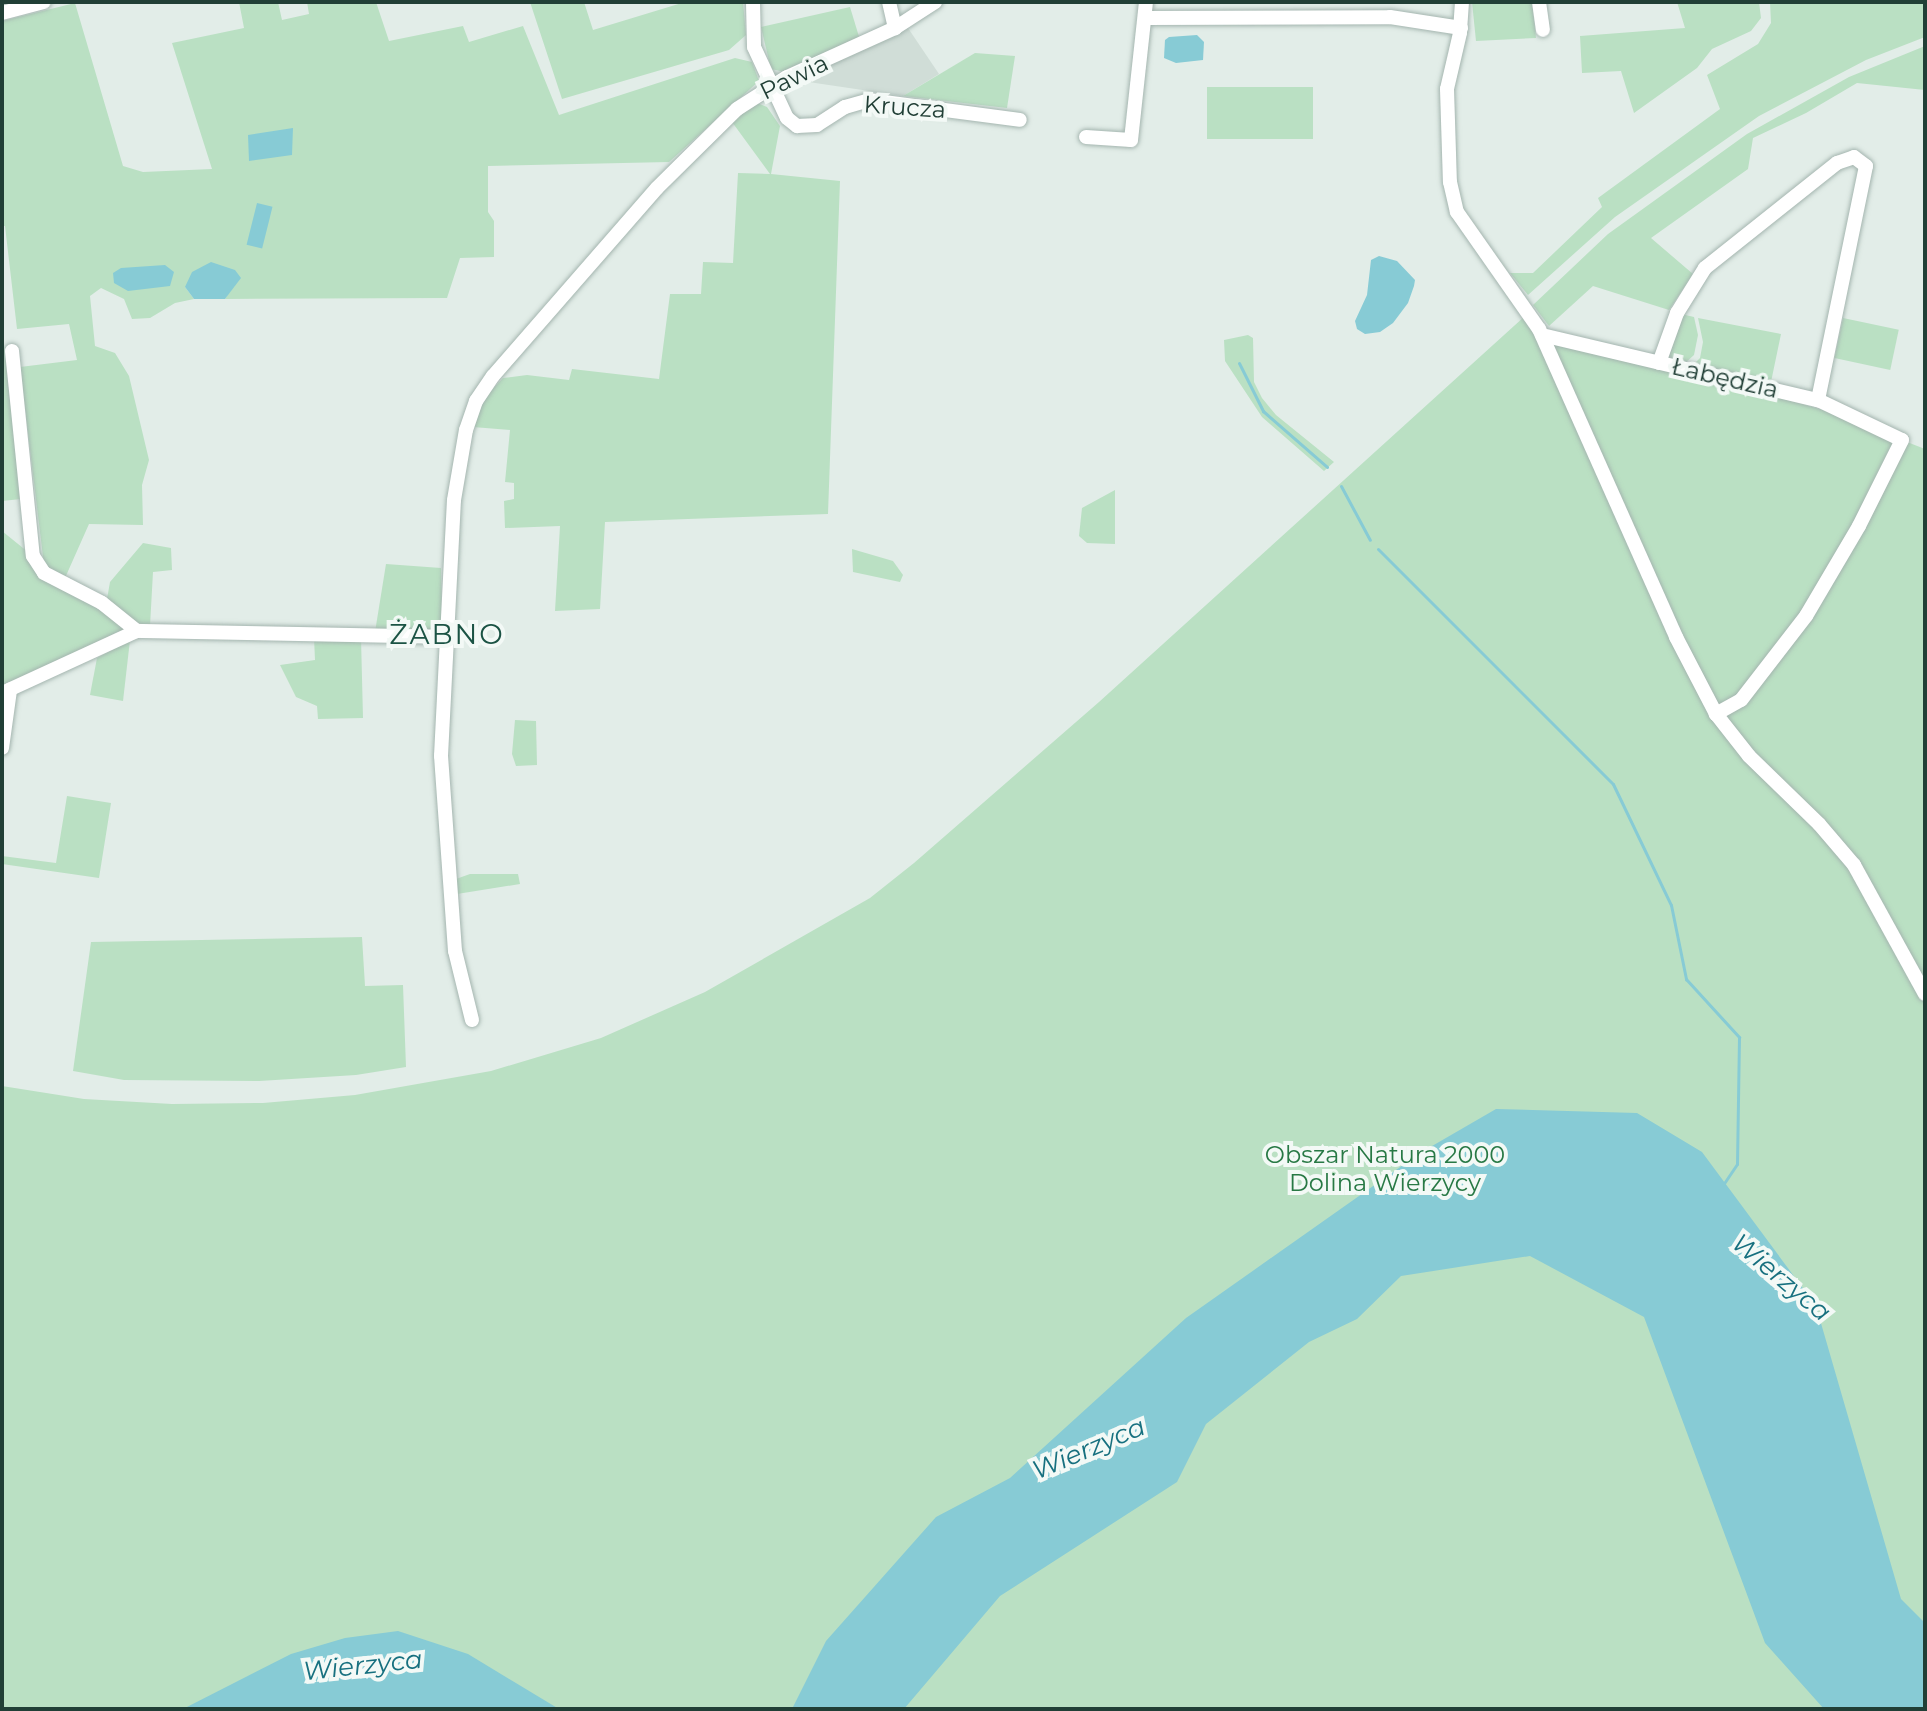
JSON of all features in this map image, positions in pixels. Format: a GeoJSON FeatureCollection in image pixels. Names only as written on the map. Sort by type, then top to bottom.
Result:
{"type":"FeatureCollection","features":[{"type":"Feature","properties":{"kind":"street"},"geometry":{"type":"LineString","coordinates":[[2,13],[44,2]]}},
{"type":"Feature","properties":{"kind":"street"},"geometry":{"type":"LineString","coordinates":[[753,2],[754,47],[772,85]]}},
{"type":"Feature","properties":{"kind":"street"},"geometry":{"type":"LineString","coordinates":[[889,2],[895,28]]}},
{"type":"Feature","properties":{"kind":"street","name":"Pawia"},"geometry":{"type":"LineString","coordinates":[[472,1020],[455,951],[441,756],[454,500],[466,430],[476,401],[493,376],[669,174],[737,109],[772,85],[895,28],[935,2]]}},
{"type":"Feature","properties":{"kind":"street"},"geometry":{"type":"LineString","coordinates":[[1086,137],[1131,140],[1146,2]]}},
{"type":"Feature","properties":{"kind":"street"},"geometry":{"type":"LineString","coordinates":[[1462,2],[1461,28],[1447,89],[1451,194],[1463,222],[1542,335],[1676,637],[1716,714],[1749,756],[1819,824],[1854,865],[1925,994]]}},
{"type":"Feature","properties":{"kind":"street"},"geometry":{"type":"LineString","coordinates":[[1539,2],[1543,30]]}},
{"type":"Feature","properties":{"kind":"street"},"geometry":{"type":"LineString","coordinates":[[1145,18],[1390,17],[1461,28]]}},
{"type":"Feature","properties":{"kind":"street","name":"Krucza"},"geometry":{"type":"LineString","coordinates":[[772,85],[787,118],[801,127],[817,125],[845,107],[869,100],[1020,120]]}},
{"type":"Feature","properties":{"kind":"street"},"geometry":{"type":"LineString","coordinates":[[1659,363],[1677,313],[1705,268],[1837,163],[1854,157],[1866,166],[1818,400]]}},
{"type":"Feature","properties":{"kind":"street","name":"Łabędzia"},"geometry":{"type":"LineString","coordinates":[[1542,335],[1818,400],[1902,440],[1859,526],[1806,616],[1741,700],[1716,714]]}},
{"type":"Feature","properties":{"kind":"street"},"geometry":{"type":"LineString","coordinates":[[12,351],[33,556],[44,573],[102,603],[137,631]]}},
{"type":"Feature","properties":{"kind":"street"},"geometry":{"type":"LineString","coordinates":[[2,748],[6,692],[137,631],[447,637]]}},
{"type":"Feature","properties":{"kind":"shaded area"},"geometry":{"type":"Polygon","coordinates":[[[908,28],[939,74],[903,96],[795,80],[908,28]]]}},
{"type":"Feature","properties":{"kind":"green space"},"geometry":{"type":"Polygon","coordinates":[[[239,2],[278,2],[282,20],[309,14],[307,2],[376,2],[389,41],[463,26],[469,42],[523,26],[559,115],[735,58],[752,62],[759,81],[669,162],[488,166],[488,212],[494,221],[494,257],[460,258],[447,298],[225,299],[233,286],[185,287],[194,299],[175,303],[150,318],[132,319],[124,299],[101,288],[90,296],[95,346],[115,353],[129,376],[149,460],[142,485],[143,525],[89,524],[65,578],[129,627],[2,688],[2,531],[44,565],[20,367],[77,360],[69,324],[17,329],[5,226],[2,226],[2,21],[75,3],[123,166],[143,172],[212,169],[172,43],[244,28],[239,2]]]}},
{"type":"Feature","properties":{"kind":"green space"},"geometry":{"type":"Polygon","coordinates":[[[530,2],[584,2],[593,30],[685,2],[743,2],[746,35],[729,50],[562,99],[530,2]]]}},
{"type":"Feature","properties":{"kind":"green space"},"geometry":{"type":"Polygon","coordinates":[[[1472,2],[1532,2],[1536,38],[1476,41],[1472,2]]]}},
{"type":"Feature","properties":{"kind":"green space"},"geometry":{"type":"Polygon","coordinates":[[[1677,2],[1759,2],[1761,18],[1751,31],[1712,49],[1697,68],[1634,113],[1621,71],[1582,73],[1580,36],[1685,28],[1677,2]]]}},
{"type":"Feature","properties":{"kind":"green space"},"geometry":{"type":"Polygon","coordinates":[[[1770,2],[1925,2],[1925,37],[1866,60],[1759,116],[1615,217],[1528,295],[1510,273],[1533,273],[1602,207],[1598,198],[1720,109],[1707,75],[1758,44],[1771,23],[1770,2]]]}},
{"type":"Feature","properties":{"kind":"green space"},"geometry":{"type":"Polygon","coordinates":[[[850,7],[860,40],[785,72],[771,69],[761,27],[850,7]]]}},
{"type":"Feature","properties":{"kind":"green space"},"geometry":{"type":"Polygon","coordinates":[[[1925,46],[1925,90],[1857,83],[1806,113],[1753,138],[1748,169],[1651,238],[1693,274],[1669,310],[1593,286],[1549,326],[1533,305],[1608,234],[1747,134],[1849,77],[1925,46]]]}},
{"type":"Feature","properties":{"kind":"green space"},"geometry":{"type":"Polygon","coordinates":[[[975,53],[1015,56],[1007,108],[903,96],[975,53]]]}},
{"type":"Feature","properties":{"kind":"green space"},"geometry":{"type":"Polygon","coordinates":[[[1207,87],[1313,87],[1313,139],[1207,139],[1207,87]]]}},
{"type":"Feature","properties":{"kind":"green space"},"geometry":{"type":"Polygon","coordinates":[[[757,103],[767,107],[780,126],[771,174],[840,181],[828,514],[605,522],[600,609],[555,611],[560,526],[505,528],[504,501],[514,499],[514,483],[505,482],[510,430],[473,427],[478,405],[503,378],[527,375],[569,380],[572,369],[659,379],[670,294],[701,294],[703,262],[733,263],[738,173],[770,174],[732,122],[757,103]]]}},
{"type":"Feature","properties":{"kind":"green space"},"geometry":{"type":"Polygon","coordinates":[[[1681,314],[1694,317],[1698,335],[1694,355],[1684,364],[1668,359],[1681,314]]]}},
{"type":"Feature","properties":{"kind":"green space","name":"Obszar Natura 2000 Dolina Wierzycy"},"geometry":{"type":"Polygon","coordinates":[[[1525,316],[1535,328],[1830,412],[1925,449],[1925,1709],[2,1709],[2,1086],[84,1099],[172,1104],[263,1103],[355,1095],[491,1071],[601,1038],[705,992],[870,898],[914,863],[1099,702],[1525,316]]]}},
{"type":"Feature","properties":{"kind":"green space"},"geometry":{"type":"Polygon","coordinates":[[[1698,318],[1781,334],[1771,382],[1692,366],[1700,358],[1703,342],[1698,318]]]}},
{"type":"Feature","properties":{"kind":"green space"},"geometry":{"type":"Polygon","coordinates":[[[1843,318],[1899,330],[1890,370],[1834,358],[1843,318]]]}},
{"type":"Feature","properties":{"kind":"green space"},"geometry":{"type":"Polygon","coordinates":[[[2,326],[21,499],[2,501],[2,326]]]}},
{"type":"Feature","properties":{"kind":"green space"},"geometry":{"type":"Polygon","coordinates":[[[1248,335],[1253,338],[1254,382],[1262,398],[1276,415],[1334,462],[1324,471],[1262,417],[1225,361],[1224,340],[1248,335]]]}},
{"type":"Feature","properties":{"kind":"green space"},"geometry":{"type":"Polygon","coordinates":[[[1115,490],[1115,544],[1087,543],[1079,536],[1082,508],[1115,490]]]}},
{"type":"Feature","properties":{"kind":"green space"},"geometry":{"type":"Polygon","coordinates":[[[143,543],[171,548],[172,570],[153,572],[150,626],[136,623],[107,599],[110,582],[143,543]]]}},
{"type":"Feature","properties":{"kind":"green space"},"geometry":{"type":"Polygon","coordinates":[[[852,549],[893,561],[903,575],[900,582],[853,572],[852,549]]]}},
{"type":"Feature","properties":{"kind":"green space"},"geometry":{"type":"Polygon","coordinates":[[[386,564],[441,568],[442,621],[429,633],[375,632],[386,564]]]}},
{"type":"Feature","properties":{"kind":"green space"},"geometry":{"type":"Polygon","coordinates":[[[314,638],[361,638],[363,718],[318,719],[317,706],[296,697],[280,665],[315,660],[314,638]]]}},
{"type":"Feature","properties":{"kind":"green space"},"geometry":{"type":"Polygon","coordinates":[[[130,640],[123,701],[90,695],[97,658],[130,640]]]}},
{"type":"Feature","properties":{"kind":"green space"},"geometry":{"type":"Polygon","coordinates":[[[515,720],[536,721],[537,765],[516,766],[512,754],[515,720]]]}},
{"type":"Feature","properties":{"kind":"green space"},"geometry":{"type":"Polygon","coordinates":[[[67,796],[111,803],[99,878],[2,864],[2,856],[56,863],[67,796]]]}},
{"type":"Feature","properties":{"kind":"green space"},"geometry":{"type":"Polygon","coordinates":[[[470,874],[518,874],[520,884],[457,894],[456,879],[470,874]]]}},
{"type":"Feature","properties":{"kind":"green space"},"geometry":{"type":"Polygon","coordinates":[[[362,937],[365,986],[403,985],[406,1067],[356,1075],[259,1081],[124,1080],[73,1071],[91,942],[362,937]]]}},
{"type":"Feature","properties":{"kind":"water"},"geometry":{"type":"Polygon","coordinates":[[[1197,35],[1204,42],[1203,60],[1176,63],[1164,58],[1165,40],[1169,37],[1197,35]]]}},
{"type":"Feature","properties":{"kind":"water"},"geometry":{"type":"Polygon","coordinates":[[[293,128],[292,155],[249,161],[248,135],[293,128]]]}},
{"type":"Feature","properties":{"kind":"water"},"geometry":{"type":"Polygon","coordinates":[[[257,203],[273,207],[262,249],[247,245],[257,203]]]}},
{"type":"Feature","properties":{"kind":"water"},"geometry":{"type":"Polygon","coordinates":[[[1379,256],[1397,261],[1415,280],[1414,286],[1408,303],[1393,323],[1380,332],[1365,334],[1357,329],[1355,321],[1367,295],[1371,260],[1379,256]]]}},
{"type":"Feature","properties":{"kind":"water"},"geometry":{"type":"Polygon","coordinates":[[[211,262],[235,270],[241,278],[225,299],[194,299],[185,287],[192,272],[211,262]]]}},
{"type":"Feature","properties":{"kind":"water"},"geometry":{"type":"Polygon","coordinates":[[[165,265],[174,272],[170,286],[128,291],[114,283],[113,273],[121,268],[165,265]]]}},
{"type":"Feature","properties":{"kind":"water","name":"Wierzyca"},"geometry":{"type":"Polygon","coordinates":[[[1496,1109],[1637,1113],[1702,1152],[1816,1306],[1901,1599],[1925,1623],[1925,1709],[1824,1709],[1765,1643],[1644,1317],[1530,1256],[1401,1276],[1357,1319],[1309,1342],[1206,1424],[1177,1482],[1000,1596],[904,1709],[792,1709],[826,1641],[936,1517],[1010,1478],[1186,1318],[1420,1153],[1496,1109]]]}},
{"type":"Feature","properties":{"kind":"water","name":"Wierzyca"},"geometry":{"type":"Polygon","coordinates":[[[398,1631],[468,1654],[559,1709],[183,1709],[291,1654],[345,1638],[398,1631]]]}},
{"type":"Feature","properties":{"kind":"waterway"},"geometry":{"type":"LineString","coordinates":[[1239,363],[1263,411],[1327,467]]}},
{"type":"Feature","properties":{"kind":"waterway"},"geometry":{"type":"LineString","coordinates":[[1341,486],[1370,540]]}},
{"type":"Feature","properties":{"kind":"waterway"},"geometry":{"type":"LineString","coordinates":[[1378,549],[1613,784],[1671,905],[1686,979],[1739,1037],[1737,1164],[1723,1185]]}},
{"type":"Feature","properties":{"kind":"district","name":"ŻABNO"},"geometry":{"type":"Point","coordinates":[447,634]}}]}
